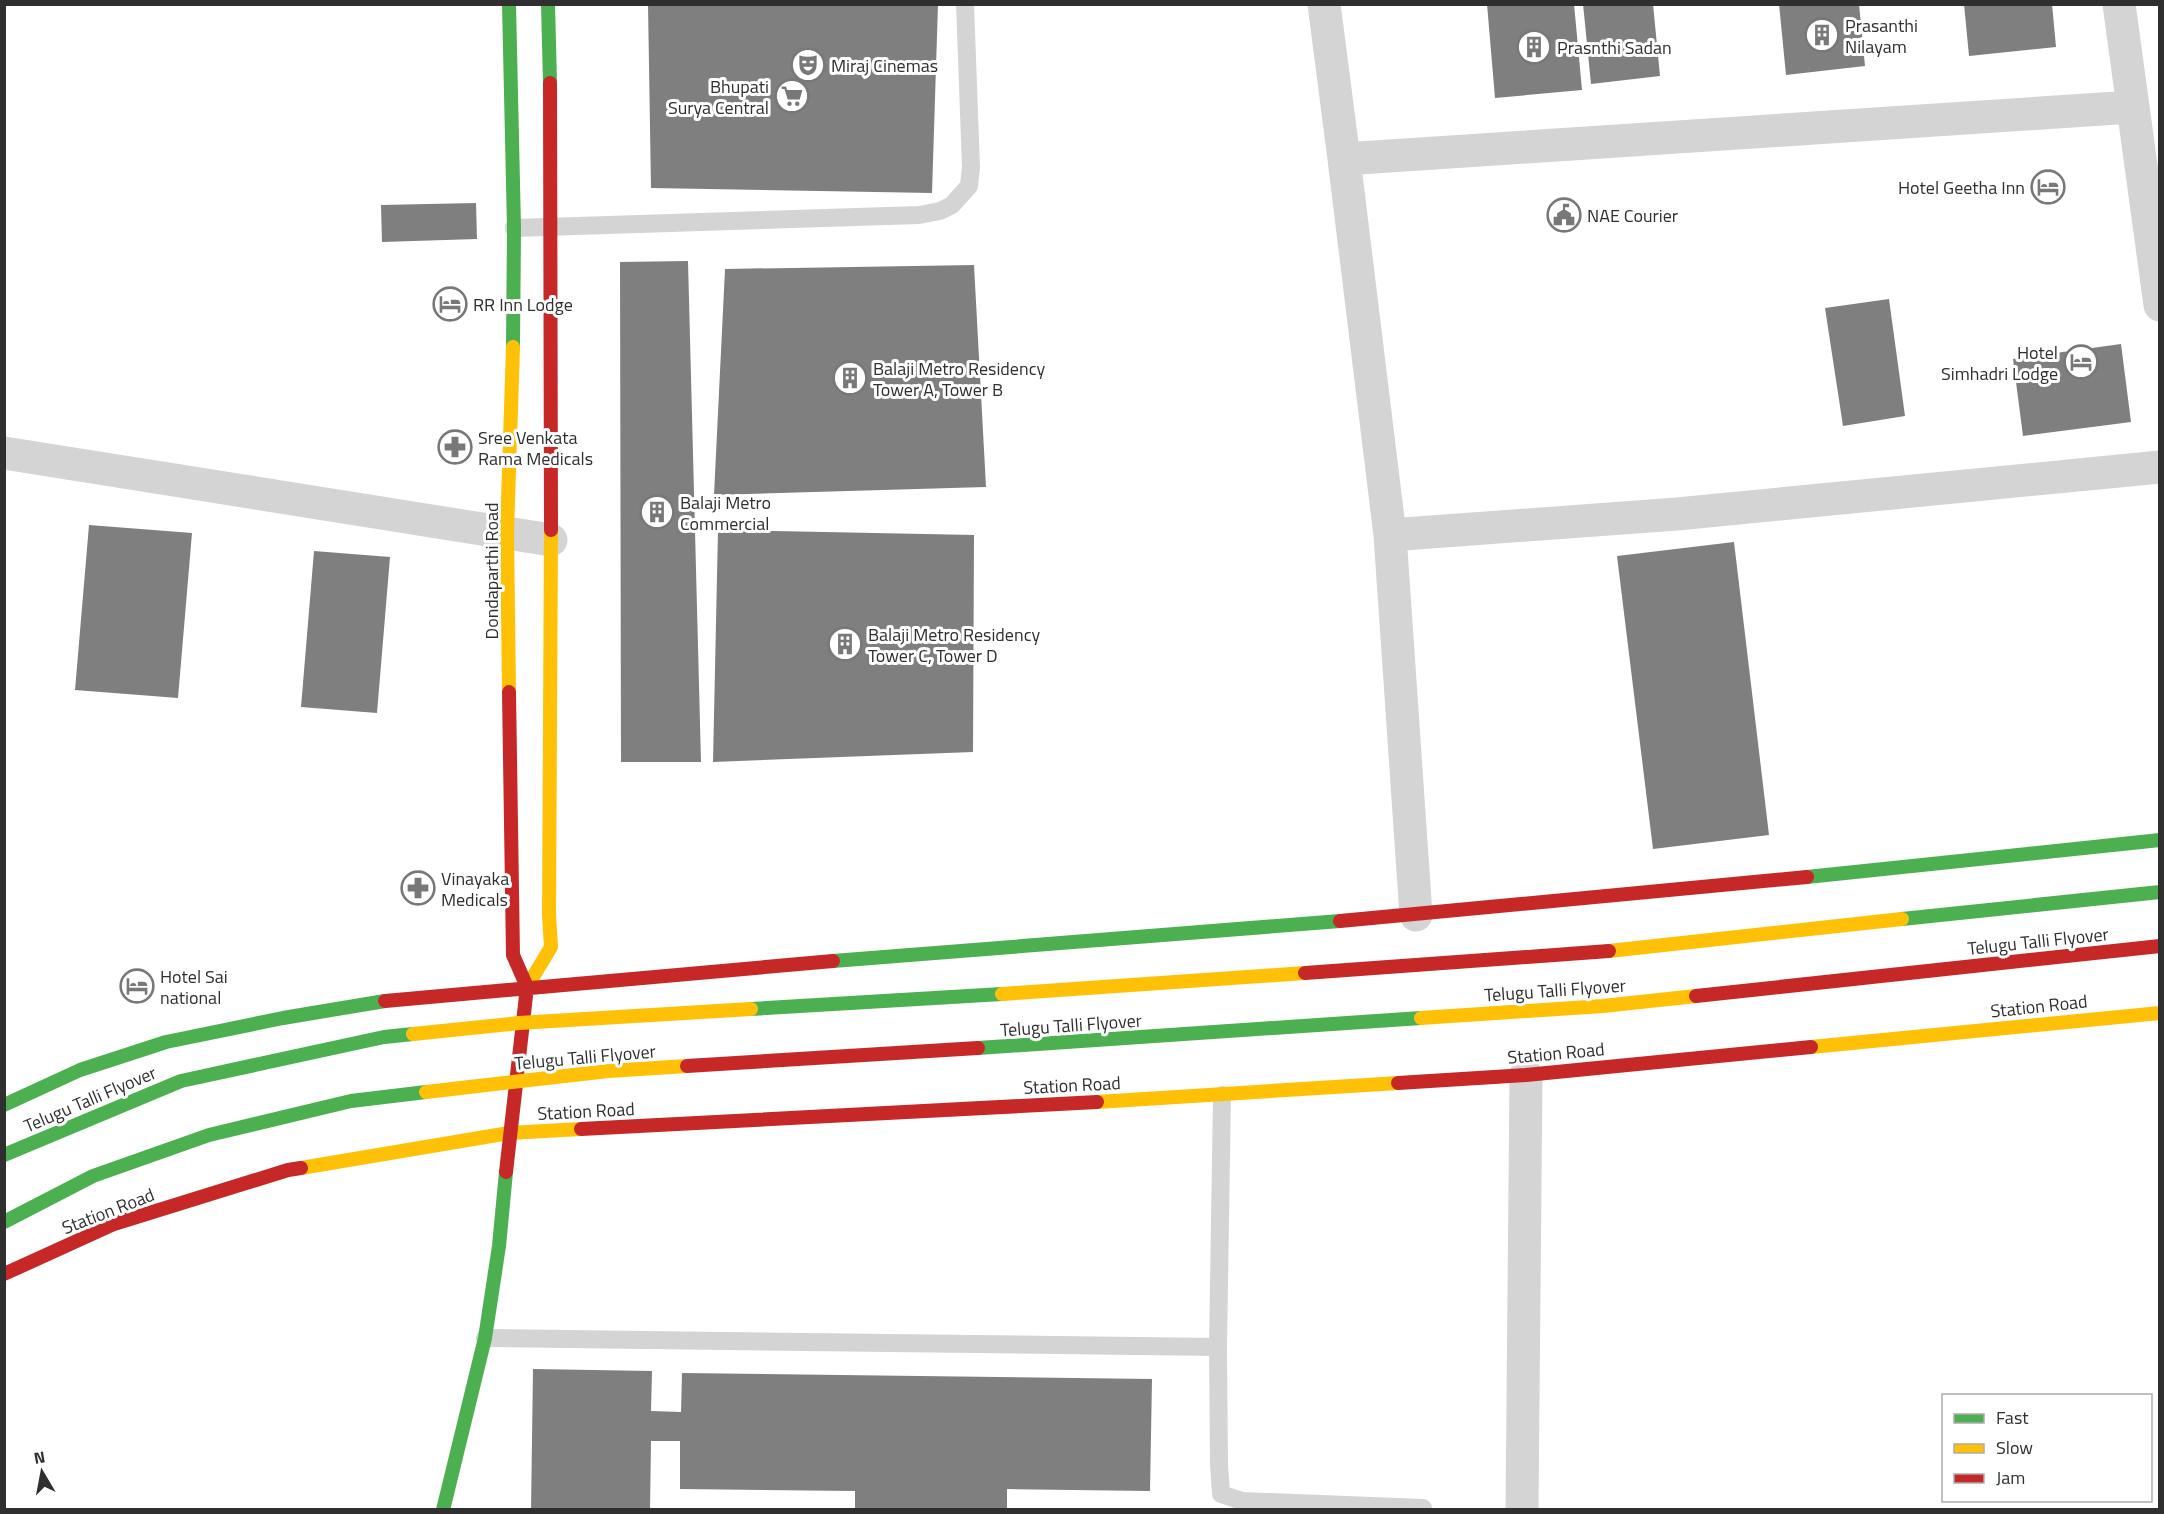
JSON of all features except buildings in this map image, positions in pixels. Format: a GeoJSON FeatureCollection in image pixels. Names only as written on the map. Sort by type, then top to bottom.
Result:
{"type":"FeatureCollection","features":[{"type":"Feature","properties":{"kind":"main road","name":"Dondaparthi Road"},"geometry":{"type":"LineString","coordinates":[[509,4],[514,228],[513,370],[507,532],[513,955],[527,987]]}},
{"type":"Feature","properties":{"kind":"main road"},"geometry":{"type":"LineString","coordinates":[[443,1509],[486,1338],[499,1246],[509,1133],[527,987],[550,947],[551,227],[548,4]]}},
{"type":"Feature","properties":{"kind":"main road"},"geometry":{"type":"LineString","coordinates":[[4,1105],[80,1070],[166,1042],[283,1018],[400,999],[756,967],[1416,915],[1871,871],[2160,840]]}},
{"type":"Feature","properties":{"kind":"main road","name":"Telugu Talli Flyover"},"geometry":{"type":"LineString","coordinates":[[4,1155],[181,1081],[384,1037],[519,1023],[1060,991],[1595,952],[2160,892]]}},
{"type":"Feature","properties":{"kind":"main road","name":"Telugu Talli Flyover"},"geometry":{"type":"LineString","coordinates":[[4,1222],[93,1176],[199,1138],[351,1101],[608,1071],[1075,1043],[1603,1005],[2160,946]]}},
{"type":"Feature","properties":{"kind":"main road","name":"Station Road"},"geometry":{"type":"LineString","coordinates":[[4,1274],[114,1224],[288,1170],[509,1133],[1222,1095],[1526,1075],[2160,1012]]}},
{"type":"Feature","properties":{"kind":"street"},"geometry":{"type":"LineString","coordinates":[[1324,4],[1390,536],[1416,915]]}},
{"type":"Feature","properties":{"kind":"street"},"geometry":{"type":"LineString","coordinates":[[2119,4],[2132,107],[2152,188],[2160,304]]}},
{"type":"Feature","properties":{"kind":"street"},"geometry":{"type":"LineString","coordinates":[[1344,159],[2132,107]]}},
{"type":"Feature","properties":{"kind":"street"},"geometry":{"type":"LineString","coordinates":[[4,453],[551,540]]}},
{"type":"Feature","properties":{"kind":"street"},"geometry":{"type":"LineString","coordinates":[[1390,536],[1677,514],[2160,467]]}},
{"type":"Feature","properties":{"kind":"street"},"geometry":{"type":"LineString","coordinates":[[1522,1509],[1526,1075]]}},
{"type":"Feature","properties":{"kind":"lane"},"geometry":{"type":"LineString","coordinates":[[514,228],[919,215],[940,211],[952,205],[969,186],[971,167],[964,4]]}},
{"type":"Feature","properties":{"kind":"lane"},"geometry":{"type":"LineString","coordinates":[[1222,1095],[1218,1347],[1221,1494],[1242,1501],[1423,1508]]}},
{"type":"Feature","properties":{"kind":"lane"},"geometry":{"type":"LineString","coordinates":[[486,1338],[1218,1347]]}},
{"type":"Feature","properties":{"kind":"traffic: fast"},"geometry":{"type":"LineString","coordinates":[[509,4],[514,228],[513,347]]}},
{"type":"Feature","properties":{"kind":"traffic: fast"},"geometry":{"type":"LineString","coordinates":[[548,4],[550,83]]}},
{"type":"Feature","properties":{"kind":"traffic: fast"},"geometry":{"type":"LineString","coordinates":[[1807,877],[2160,840]]}},
{"type":"Feature","properties":{"kind":"traffic: fast"},"geometry":{"type":"LineString","coordinates":[[1902,919],[2160,892]]}},
{"type":"Feature","properties":{"kind":"traffic: fast"},"geometry":{"type":"LineString","coordinates":[[833,961],[1340,921]]}},
{"type":"Feature","properties":{"kind":"traffic: fast"},"geometry":{"type":"LineString","coordinates":[[751,1009],[1002,994]]}},
{"type":"Feature","properties":{"kind":"traffic: fast"},"geometry":{"type":"LineString","coordinates":[[4,1105],[80,1070],[166,1042],[283,1018],[385,1001]]}},
{"type":"Feature","properties":{"kind":"traffic: fast"},"geometry":{"type":"LineString","coordinates":[[978,1048],[1421,1018]]}},
{"type":"Feature","properties":{"kind":"traffic: fast"},"geometry":{"type":"LineString","coordinates":[[4,1155],[181,1081],[384,1037],[413,1034]]}},
{"type":"Feature","properties":{"kind":"traffic: fast"},"geometry":{"type":"LineString","coordinates":[[4,1222],[93,1176],[209,1135],[351,1101],[426,1092]]}},
{"type":"Feature","properties":{"kind":"traffic: fast"},"geometry":{"type":"LineString","coordinates":[[443,1510],[485,1338],[499,1246],[506,1172]]}},
{"type":"Feature","properties":{"kind":"traffic: slow"},"geometry":{"type":"LineString","coordinates":[[509,692],[507,532],[513,347]]}},
{"type":"Feature","properties":{"kind":"traffic: slow"},"geometry":{"type":"LineString","coordinates":[[527,987],[551,947],[549,915],[551,530]]}},
{"type":"Feature","properties":{"kind":"traffic: slow"},"geometry":{"type":"LineString","coordinates":[[1609,951],[1902,919]]}},
{"type":"Feature","properties":{"kind":"traffic: slow"},"geometry":{"type":"LineString","coordinates":[[1002,994],[1305,973]]}},
{"type":"Feature","properties":{"kind":"traffic: slow"},"geometry":{"type":"LineString","coordinates":[[1421,1018],[1603,1006],[1696,996]]}},
{"type":"Feature","properties":{"kind":"traffic: slow"},"geometry":{"type":"LineString","coordinates":[[413,1034],[519,1023],[751,1009]]}},
{"type":"Feature","properties":{"kind":"traffic: slow"},"geometry":{"type":"LineString","coordinates":[[1811,1047],[2160,1013]]}},
{"type":"Feature","properties":{"kind":"traffic: slow"},"geometry":{"type":"LineString","coordinates":[[426,1092],[608,1071],[687,1066]]}},
{"type":"Feature","properties":{"kind":"traffic: slow"},"geometry":{"type":"LineString","coordinates":[[1097,1102],[1398,1083]]}},
{"type":"Feature","properties":{"kind":"traffic: slow"},"geometry":{"type":"LineString","coordinates":[[301,1168],[509,1133],[581,1129]]}},
{"type":"Feature","properties":{"kind":"traffic: jam"},"geometry":{"type":"LineString","coordinates":[[550,83],[551,530]]}},
{"type":"Feature","properties":{"kind":"traffic: jam"},"geometry":{"type":"LineString","coordinates":[[506,1172],[527,987],[513,955],[509,692]]}},
{"type":"Feature","properties":{"kind":"traffic: jam"},"geometry":{"type":"LineString","coordinates":[[1340,921],[1807,877]]}},
{"type":"Feature","properties":{"kind":"traffic: jam"},"geometry":{"type":"LineString","coordinates":[[1696,996],[2160,946]]}},
{"type":"Feature","properties":{"kind":"traffic: jam"},"geometry":{"type":"LineString","coordinates":[[1305,973],[1609,951]]}},
{"type":"Feature","properties":{"kind":"traffic: jam"},"geometry":{"type":"LineString","coordinates":[[385,1001],[833,961]]}},
{"type":"Feature","properties":{"kind":"traffic: jam"},"geometry":{"type":"LineString","coordinates":[[1398,1083],[1526,1075],[1811,1047]]}},
{"type":"Feature","properties":{"kind":"traffic: jam"},"geometry":{"type":"LineString","coordinates":[[687,1066],[978,1048]]}},
{"type":"Feature","properties":{"kind":"traffic: jam"},"geometry":{"type":"LineString","coordinates":[[581,1129],[1097,1102]]}},
{"type":"Feature","properties":{"kind":"traffic: jam"},"geometry":{"type":"LineString","coordinates":[[4,1274],[114,1224],[288,1170],[301,1168]]}},
{"type":"Feature","properties":{"kind":"place","name":"Prasanthi Nilayam"},"geometry":{"type":"Point","coordinates":[1822,35]}},
{"type":"Feature","properties":{"kind":"place","name":"Prasnthi Sadan"},"geometry":{"type":"Point","coordinates":[1534,47]}},
{"type":"Feature","properties":{"kind":"place","name":"Miraj Cinemas"},"geometry":{"type":"Point","coordinates":[808,65]}},
{"type":"Feature","properties":{"kind":"place","name":"Bhupati Surya Central"},"geometry":{"type":"Point","coordinates":[792,96]}},
{"type":"Feature","properties":{"kind":"place","name":"Hotel Geetha Inn"},"geometry":{"type":"Point","coordinates":[2048,187]}},
{"type":"Feature","properties":{"kind":"place","name":"NAE Courier"},"geometry":{"type":"Point","coordinates":[1564,215]}},
{"type":"Feature","properties":{"kind":"place","name":"RR Inn Lodge"},"geometry":{"type":"Point","coordinates":[450,304]}},
{"type":"Feature","properties":{"kind":"place","name":"Hotel Simhadri Lodge"},"geometry":{"type":"Point","coordinates":[2081,362]}},
{"type":"Feature","properties":{"kind":"place","name":"Balaji Metro Residency Tower A, Tower B"},"geometry":{"type":"Point","coordinates":[850,378]}},
{"type":"Feature","properties":{"kind":"place","name":"Sree Venkata Rama Medicals"},"geometry":{"type":"Point","coordinates":[455,447]}},
{"type":"Feature","properties":{"kind":"place","name":"Balaji Metro Commercial"},"geometry":{"type":"Point","coordinates":[657,512]}},
{"type":"Feature","properties":{"kind":"place","name":"Balaji Metro Residency Tower C, Tower D"},"geometry":{"type":"Point","coordinates":[845,644]}},
{"type":"Feature","properties":{"kind":"place","name":"Vinayaka Medicals"},"geometry":{"type":"Point","coordinates":[418,888]}},
{"type":"Feature","properties":{"kind":"place","name":"Hotel Sai national"},"geometry":{"type":"Point","coordinates":[137,986]}}]}
